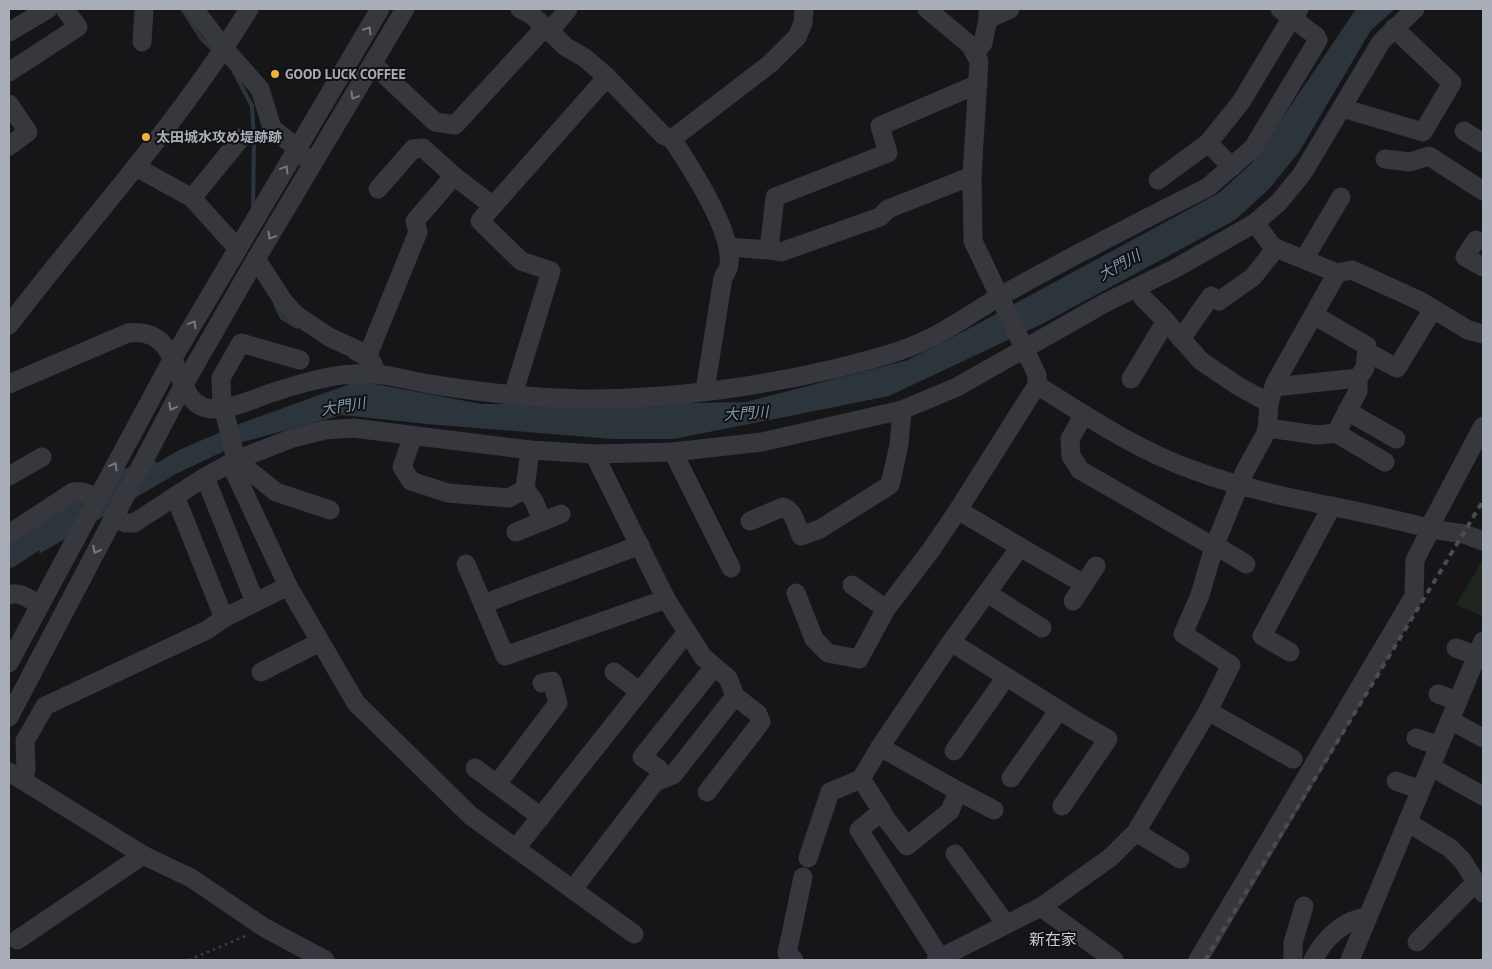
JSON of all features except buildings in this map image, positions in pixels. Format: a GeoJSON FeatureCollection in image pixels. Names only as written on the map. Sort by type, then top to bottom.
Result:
{"type":"FeatureCollection","features":[{"type":"Feature","properties":{"kind":"street"},"geometry":{"type":"LineString","coordinates":[[9,32],[48,9]]}},
{"type":"Feature","properties":{"kind":"street"},"geometry":{"type":"LineString","coordinates":[[9,72],[78,27],[65,9]]}},
{"type":"Feature","properties":{"kind":"street"},"geometry":{"type":"LineString","coordinates":[[142,42],[144,9]]}},
{"type":"Feature","properties":{"kind":"street"},"geometry":{"type":"LineString","coordinates":[[194,9],[224,48],[260,89],[272,128],[298,149],[312,166]]}},
{"type":"Feature","properties":{"kind":"street"},"geometry":{"type":"LineString","coordinates":[[10,323],[136,167],[224,48],[248,9]]}},
{"type":"Feature","properties":{"kind":"street"},"geometry":{"type":"LineString","coordinates":[[9,663],[172,358],[380,9]]}},
{"type":"Feature","properties":{"kind":"street"},"geometry":{"type":"LineString","coordinates":[[9,717],[183,386],[405,9]]}},
{"type":"Feature","properties":{"kind":"street"},"geometry":{"type":"LineString","coordinates":[[520,9],[532,15],[566,47],[585,58],[607,77],[663,135],[672,139],[694,173],[723,230],[728,247],[730,266],[723,278],[705,390]]}},
{"type":"Feature","properties":{"kind":"street"},"geometry":{"type":"LineString","coordinates":[[373,64],[435,122],[455,125],[568,9]]}},
{"type":"Feature","properties":{"kind":"street"},"geometry":{"type":"LineString","coordinates":[[672,139],[771,63],[798,37],[803,23],[804,9]]}},
{"type":"Feature","properties":{"kind":"street"},"geometry":{"type":"LineString","coordinates":[[796,593],[814,639],[828,654],[859,659],[886,609],[958,510],[1037,385],[1037,375],[973,241],[972,176],[979,61],[970,45],[927,9]]}},
{"type":"Feature","properties":{"kind":"street"},"geometry":{"type":"LineString","coordinates":[[975,53],[984,43],[988,14],[1010,9]]}},
{"type":"Feature","properties":{"kind":"street"},"geometry":{"type":"LineString","coordinates":[[113,517],[126,523],[134,523],[235,458],[293,438],[325,430],[353,428],[530,450],[594,454],[673,452],[762,442],[902,410],[956,387],[1023,346],[1176,268],[1255,223],[1279,202],[1302,174],[1381,42],[1414,9]]}},
{"type":"Feature","properties":{"kind":"street"},"geometry":{"type":"LineString","coordinates":[[9,384],[128,333],[140,332],[155,336],[166,347],[183,386],[193,400],[202,406],[224,413],[288,387],[349,374],[375,373],[430,384],[513,395],[583,399],[675,395],[791,379],[882,357],[927,340],[1208,187],[1232,167],[1253,148],[1318,40],[1290,11],[1241,102],[1208,143],[1158,180]]}},
{"type":"Feature","properties":{"kind":"street"},"geometry":{"type":"LineString","coordinates":[[1342,108],[1423,132],[1452,83],[1394,28]]}},
{"type":"Feature","properties":{"kind":"street"},"geometry":{"type":"LineString","coordinates":[[513,395],[551,271],[521,260],[480,221],[607,77]]}},
{"type":"Feature","properties":{"kind":"street"},"geometry":{"type":"LineString","coordinates":[[769,250],[775,197],[888,153],[880,126],[978,84]]}},
{"type":"Feature","properties":{"kind":"street"},"geometry":{"type":"LineString","coordinates":[[9,104],[28,132],[9,146]]}},
{"type":"Feature","properties":{"kind":"street"},"geometry":{"type":"LineString","coordinates":[[423,148],[435,122]]}},
{"type":"Feature","properties":{"kind":"street"},"geometry":{"type":"LineString","coordinates":[[1464,131],[1483,143]]}},
{"type":"Feature","properties":{"kind":"street"},"geometry":{"type":"LineString","coordinates":[[192,198],[241,138]]}},
{"type":"Feature","properties":{"kind":"street"},"geometry":{"type":"LineString","coordinates":[[1208,143],[1232,167]]}},
{"type":"Feature","properties":{"kind":"street"},"geometry":{"type":"LineString","coordinates":[[378,189],[413,149],[423,148],[454,176],[493,206]]}},
{"type":"Feature","properties":{"kind":"street"},"geometry":{"type":"LineString","coordinates":[[1385,159],[1410,162],[1429,156],[1483,191]]}},
{"type":"Feature","properties":{"kind":"street"},"geometry":{"type":"LineString","coordinates":[[136,167],[192,198],[238,249]]}},
{"type":"Feature","properties":{"kind":"street"},"geometry":{"type":"LineString","coordinates":[[368,354],[418,232],[415,221],[454,176]]}},
{"type":"Feature","properties":{"kind":"street"},"geometry":{"type":"LineString","coordinates":[[728,247],[781,252],[880,218],[888,209],[972,176]]}},
{"type":"Feature","properties":{"kind":"street"},"geometry":{"type":"LineString","coordinates":[[1304,259],[1341,197]]}},
{"type":"Feature","properties":{"kind":"street"},"geometry":{"type":"LineString","coordinates":[[1255,223],[1273,247],[1337,273],[1352,270],[1433,309],[1468,330],[1483,334]]}},
{"type":"Feature","properties":{"kind":"street"},"geometry":{"type":"LineString","coordinates":[[1476,240],[1465,257],[1483,267]]}},
{"type":"Feature","properties":{"kind":"street"},"geometry":{"type":"LineString","coordinates":[[1181,339],[1211,296],[1219,301],[1253,277],[1276,248]]}},
{"type":"Feature","properties":{"kind":"street"},"geometry":{"type":"LineString","coordinates":[[256,260],[284,302],[295,314],[329,336],[368,354],[374,363],[375,373]]}},
{"type":"Feature","properties":{"kind":"street"},"geometry":{"type":"LineString","coordinates":[[881,812],[859,830],[938,959],[1041,907],[1111,857],[1136,832],[1208,711],[1232,665],[1183,634],[1200,595],[1214,546],[1239,485],[1267,432],[1271,395],[1337,273]]}},
{"type":"Feature","properties":{"kind":"street"},"geometry":{"type":"LineString","coordinates":[[1136,288],[1201,361],[1238,386],[1271,395],[1358,378]]}},
{"type":"Feature","properties":{"kind":"street"},"geometry":{"type":"LineString","coordinates":[[1367,352],[1397,368],[1433,309]]}},
{"type":"Feature","properties":{"kind":"street"},"geometry":{"type":"LineString","coordinates":[[1314,315],[1367,346],[1365,368],[1358,378],[1358,391],[1336,433]]}},
{"type":"Feature","properties":{"kind":"street"},"geometry":{"type":"LineString","coordinates":[[1131,379],[1166,321]]}},
{"type":"Feature","properties":{"kind":"street"},"geometry":{"type":"LineString","coordinates":[[300,360],[241,343],[221,378],[224,413],[235,458],[235,473],[288,586],[320,642],[356,703],[471,816],[634,934]]}},
{"type":"Feature","properties":{"kind":"street"},"geometry":{"type":"LineString","coordinates":[[1037,385],[1134,443],[1192,470],[1239,485],[1430,529],[1464,534],[1483,541]]}},
{"type":"Feature","properties":{"kind":"street"},"geometry":{"type":"LineString","coordinates":[[750,521],[783,507],[788,508],[801,536],[820,530],[890,485],[899,445],[902,410]]}},
{"type":"Feature","properties":{"kind":"street"},"geometry":{"type":"LineString","coordinates":[[1348,410],[1396,439]]}},
{"type":"Feature","properties":{"kind":"street"},"geometry":{"type":"LineString","coordinates":[[1084,414],[1070,439],[1071,456],[1080,470],[1246,564]]}},
{"type":"Feature","properties":{"kind":"street"},"geometry":{"type":"LineString","coordinates":[[1198,960],[1414,596],[1415,560],[1483,426]]}},
{"type":"Feature","properties":{"kind":"street"},"geometry":{"type":"LineString","coordinates":[[1267,428],[1317,435],[1336,433],[1385,462]]}},
{"type":"Feature","properties":{"kind":"street"},"geometry":{"type":"LineString","coordinates":[[413,436],[402,467],[411,481],[448,493],[509,498],[524,489]]}},
{"type":"Feature","properties":{"kind":"street"},"geometry":{"type":"LineString","coordinates":[[530,450],[524,489],[534,501],[542,522]]}},
{"type":"Feature","properties":{"kind":"street"},"geometry":{"type":"LineString","coordinates":[[673,452],[731,568]]}},
{"type":"Feature","properties":{"kind":"street"},"geometry":{"type":"LineString","coordinates":[[594,454],[666,599],[703,657],[728,678],[735,696],[758,714],[761,722],[707,792]]}},
{"type":"Feature","properties":{"kind":"street"},"geometry":{"type":"LineString","coordinates":[[9,476],[42,457]]}},
{"type":"Feature","properties":{"kind":"street"},"geometry":{"type":"LineString","coordinates":[[235,458],[276,492],[330,510]]}},
{"type":"Feature","properties":{"kind":"street"},"geometry":{"type":"LineString","coordinates":[[205,477],[255,602]]}},
{"type":"Feature","properties":{"kind":"street"},"geometry":{"type":"LineString","coordinates":[[9,534],[73,492],[85,492],[96,498]]}},
{"type":"Feature","properties":{"kind":"street"},"geometry":{"type":"LineString","coordinates":[[175,496],[224,618]]}},
{"type":"Feature","properties":{"kind":"street"},"geometry":{"type":"LineString","coordinates":[[1290,652],[1262,636],[1332,506]]}},
{"type":"Feature","properties":{"kind":"street"},"geometry":{"type":"LineString","coordinates":[[958,510],[1084,584]]}},
{"type":"Feature","properties":{"kind":"street"},"geometry":{"type":"LineString","coordinates":[[516,532],[561,514]]}},
{"type":"Feature","properties":{"kind":"street"},"geometry":{"type":"LineString","coordinates":[[483,604],[640,545]]}},
{"type":"Feature","properties":{"kind":"street"},"geometry":{"type":"LineString","coordinates":[[808,858],[830,792],[861,779],[880,747],[951,642],[1020,548]]}},
{"type":"Feature","properties":{"kind":"street"},"geometry":{"type":"LineString","coordinates":[[466,564],[505,656],[666,599]]}},
{"type":"Feature","properties":{"kind":"street"},"geometry":{"type":"LineString","coordinates":[[1074,601],[1096,566]]}},
{"type":"Feature","properties":{"kind":"street"},"geometry":{"type":"LineString","coordinates":[[852,585],[886,609]]}},
{"type":"Feature","properties":{"kind":"street"},"geometry":{"type":"LineString","coordinates":[[288,586],[224,618],[207,630],[45,706],[26,741],[26,770],[16,776],[143,856],[191,878],[265,928],[325,960]]}},
{"type":"Feature","properties":{"kind":"street"},"geometry":{"type":"LineString","coordinates":[[987,593],[1042,628]]}},
{"type":"Feature","properties":{"kind":"street"},"geometry":{"type":"LineString","coordinates":[[9,595],[19,594],[40,604]]}},
{"type":"Feature","properties":{"kind":"street"},"geometry":{"type":"LineString","coordinates":[[516,848],[687,632]]}},
{"type":"Feature","properties":{"kind":"street"},"geometry":{"type":"LineString","coordinates":[[261,672],[320,642]]}},
{"type":"Feature","properties":{"kind":"street"},"geometry":{"type":"LineString","coordinates":[[951,642],[1108,739],[1062,806]]}},
{"type":"Feature","properties":{"kind":"street"},"geometry":{"type":"LineString","coordinates":[[1350,960],[1480,648],[1456,648]]}},
{"type":"Feature","properties":{"kind":"street"},"geometry":{"type":"LineString","coordinates":[[663,779],[659,769],[642,757],[714,667]]}},
{"type":"Feature","properties":{"kind":"street"},"geometry":{"type":"LineString","coordinates":[[614,672],[640,692]]}},
{"type":"Feature","properties":{"kind":"street"},"geometry":{"type":"LineString","coordinates":[[954,751],[1006,677]]}},
{"type":"Feature","properties":{"kind":"street"},"geometry":{"type":"LineString","coordinates":[[497,784],[558,703],[552,681],[542,683]]}},
{"type":"Feature","properties":{"kind":"street"},"geometry":{"type":"LineString","coordinates":[[1438,694],[1458,701]]}},
{"type":"Feature","properties":{"kind":"street"},"geometry":{"type":"LineString","coordinates":[[573,889],[655,782],[673,775],[735,696]]}},
{"type":"Feature","properties":{"kind":"street"},"geometry":{"type":"LineString","coordinates":[[1011,778],[1059,710]]}},
{"type":"Feature","properties":{"kind":"street"},"geometry":{"type":"LineString","coordinates":[[1208,711],[1293,759]]}},
{"type":"Feature","properties":{"kind":"street"},"geometry":{"type":"LineString","coordinates":[[1450,720],[1483,738]]}},
{"type":"Feature","properties":{"kind":"street"},"geometry":{"type":"LineString","coordinates":[[1416,738],[1439,746]]}},
{"type":"Feature","properties":{"kind":"street"},"geometry":{"type":"LineString","coordinates":[[880,747],[994,810]]}},
{"type":"Feature","properties":{"kind":"street"},"geometry":{"type":"LineString","coordinates":[[1431,766],[1483,796]]}},
{"type":"Feature","properties":{"kind":"street"},"geometry":{"type":"LineString","coordinates":[[475,768],[541,817]]}},
{"type":"Feature","properties":{"kind":"street"},"geometry":{"type":"LineString","coordinates":[[861,779],[881,812],[907,846],[950,811],[958,791]]}},
{"type":"Feature","properties":{"kind":"street"},"geometry":{"type":"LineString","coordinates":[[1396,781],[1421,790]]}},
{"type":"Feature","properties":{"kind":"street"},"geometry":{"type":"LineString","coordinates":[[1407,822],[1450,848],[1462,860],[1480,888],[1417,942]]}},
{"type":"Feature","properties":{"kind":"street"},"geometry":{"type":"LineString","coordinates":[[1136,832],[1180,859]]}},
{"type":"Feature","properties":{"kind":"street"},"geometry":{"type":"LineString","coordinates":[[955,854],[1006,924]]}},
{"type":"Feature","properties":{"kind":"street"},"geometry":{"type":"LineString","coordinates":[[17,940],[143,856]]}},
{"type":"Feature","properties":{"kind":"street"},"geometry":{"type":"LineString","coordinates":[[794,960],[787,953],[803,877]]}},
{"type":"Feature","properties":{"kind":"street"},"geometry":{"type":"LineString","coordinates":[[1293,960],[1294,942],[1304,906]]}},
{"type":"Feature","properties":{"kind":"street"},"geometry":{"type":"LineString","coordinates":[[1041,907],[1114,960]]}},
{"type":"Feature","properties":{"kind":"street"},"geometry":{"type":"LineString","coordinates":[[1313,960],[1329,937],[1341,926],[1367,917]]}},
{"type":"Feature","properties":{"kind":"path"},"geometry":{"type":"LineString","coordinates":[[190,960],[265,928]]}},
{"type":"Feature","properties":{"kind":"shaded area"},"geometry":{"type":"Polygon","coordinates":[[[1483,559],[1483,616],[1456,605],[1483,559]]]}},
{"type":"Feature","properties":{"kind":"water"},"geometry":{"type":"Polygon","coordinates":[[[1356,9],[1395,9],[1371,30],[1299,152],[1269,189],[1235,220],[1040,325],[889,396],[674,439],[613,439],[342,415],[243,442],[176,474],[39,554],[45,530],[179,450],[239,424],[358,381],[482,404],[746,402],[908,360],[1219,193],[1252,163],[1356,9]]]}},
{"type":"Feature","properties":{"kind":"waterway"},"geometry":{"type":"LineString","coordinates":[[182,9],[201,38],[215,52]]}},
{"type":"Feature","properties":{"kind":"waterway"},"geometry":{"type":"LineString","coordinates":[[234,72],[252,106],[254,141],[253,208]]}},
{"type":"Feature","properties":{"kind":"waterway"},"geometry":{"type":"LineString","coordinates":[[275,304],[282,318],[297,327]]}},
{"type":"Feature","properties":{"kind":"waterway"},"geometry":{"type":"LineString","coordinates":[[351,357],[362,363],[363,366]]}},
{"type":"Feature","properties":{"kind":"waterway","name":"大門川"},"geometry":{"type":"LineString","coordinates":[[9,557],[129,479],[149,470]]}},
{"type":"Feature","properties":{"kind":"railway"},"geometry":{"type":"LineString","coordinates":[[1205,960],[1483,501]]}},
{"type":"Feature","properties":{"kind":"place","name":"GOOD LUCK COFFEE"},"geometry":{"type":"Point","coordinates":[275,74]}},
{"type":"Feature","properties":{"kind":"place","name":"太田城水攻め堤跡跡"},"geometry":{"type":"Point","coordinates":[146,137]}},
{"type":"Feature","properties":{"kind":"district","name":"新在家"},"geometry":{"type":"Point","coordinates":[1053,939]}}]}
